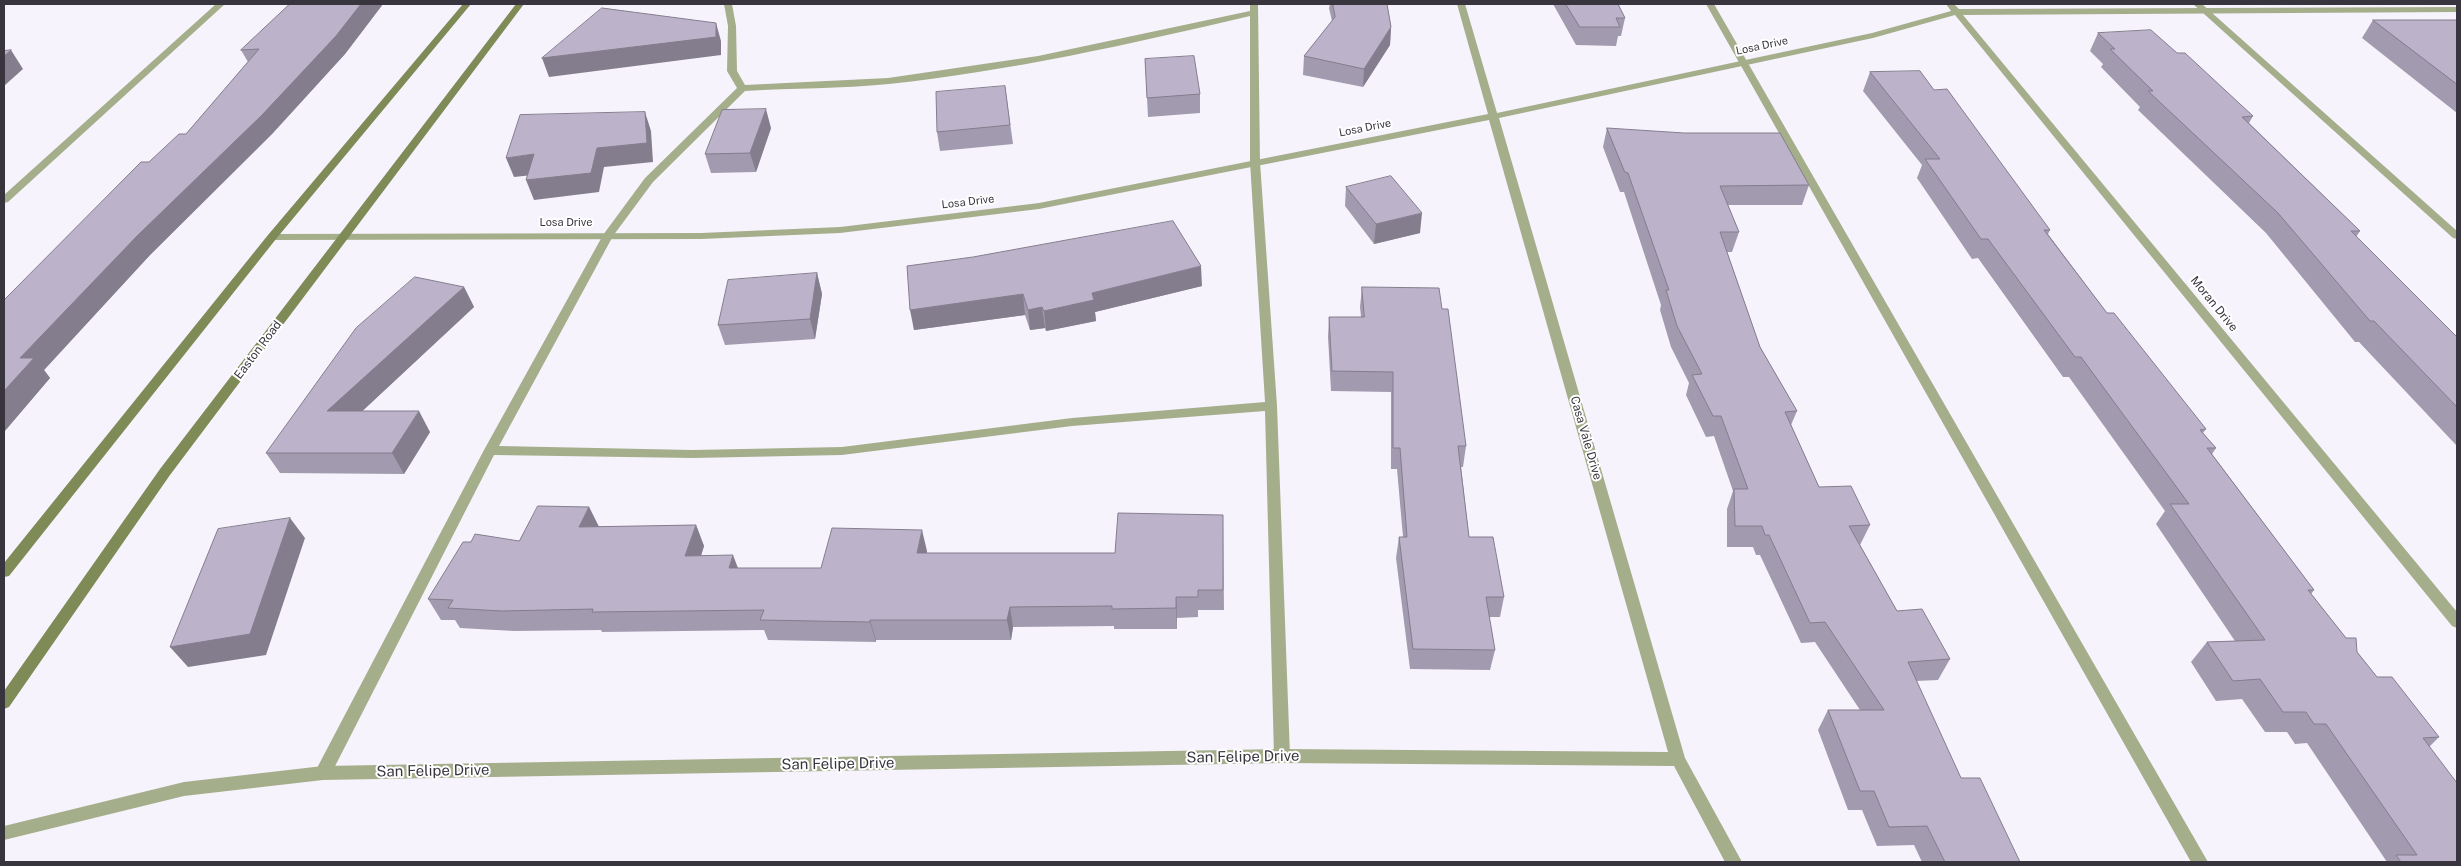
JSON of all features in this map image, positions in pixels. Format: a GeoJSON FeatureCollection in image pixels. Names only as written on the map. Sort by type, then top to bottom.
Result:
{"type":"FeatureCollection","features":[{"type":"Feature","properties":{"kind":"main road"},"geometry":{"type":"LineString","coordinates":[[4,572],[272,237],[467,4]]}},
{"type":"Feature","properties":{"kind":"main road","name":"Easton Road"},"geometry":{"type":"LineString","coordinates":[[4,703],[165,472],[520,4]]}},
{"type":"Feature","properties":{"kind":"street"},"geometry":{"type":"LineString","coordinates":[[4,200],[222,4]]}},
{"type":"Feature","properties":{"kind":"street"},"geometry":{"type":"LineString","coordinates":[[728,4],[732,26],[732,71],[742,88]]}},
{"type":"Feature","properties":{"kind":"street","name":"Casa Vale Drive"},"geometry":{"type":"LineString","coordinates":[[1461,4],[1678,759],[1734,862]]}},
{"type":"Feature","properties":{"kind":"street"},"geometry":{"type":"LineString","coordinates":[[1710,4],[2200,862]]}},
{"type":"Feature","properties":{"kind":"street"},"geometry":{"type":"LineString","coordinates":[[2201,7],[2457,236]]}},
{"type":"Feature","properties":{"kind":"street"},"geometry":{"type":"LineString","coordinates":[[323,773],[490,450],[608,235],[649,180],[742,88],[888,81],[1038,59],[1175,31],[1255,8],[1255,162],[1271,406],[1282,756]]}},
{"type":"Feature","properties":{"kind":"street","name":"Losa Drive"},"geometry":{"type":"LineString","coordinates":[[272,237],[701,236],[840,230],[1039,206],[1494,116],[1873,35],[1953,8],[2457,9]]}},
{"type":"Feature","properties":{"kind":"street","name":"Moran Drive"},"geometry":{"type":"LineString","coordinates":[[1953,8],[2457,622]]}},
{"type":"Feature","properties":{"kind":"street"},"geometry":{"type":"LineString","coordinates":[[490,450],[693,454],[842,451],[1072,422],[1271,406]]}},
{"type":"Feature","properties":{"kind":"street","name":"San Felipe Drive"},"geometry":{"type":"LineString","coordinates":[[4,833],[184,789],[323,773],[1282,756],[1678,759]]}},
{"type":"Feature","properties":{"kind":"building"},"geometry":{"type":"Polygon","coordinates":[[[290,4],[361,4],[336,36],[262,115],[137,236],[20,358],[34,358],[4,391],[4,300],[141,162],[149,162],[179,134],[186,134],[259,49],[241,50],[290,4]]]}},
{"type":"Feature","properties":{"kind":"building"},"geometry":{"type":"Polygon","coordinates":[[[1333,4],[1387,4],[1391,27],[1364,69],[1304,56],[1335,17],[1333,4]]]}},
{"type":"Feature","properties":{"kind":"building"},"geometry":{"type":"Polygon","coordinates":[[[1566,4],[1618,4],[1625,18],[1616,18],[1620,27],[1580,27],[1566,4]]]}},
{"type":"Feature","properties":{"kind":"building"},"geometry":{"type":"Polygon","coordinates":[[[602,8],[716,23],[716,37],[542,58],[602,8]]]}},
{"type":"Feature","properties":{"kind":"building"},"geometry":{"type":"Polygon","coordinates":[[[2373,20],[2457,20],[2457,84],[2373,20]]]}},
{"type":"Feature","properties":{"kind":"building"},"geometry":{"type":"Polygon","coordinates":[[[2151,30],[2177,53],[2185,53],[2253,116],[2242,117],[2360,231],[2351,231],[2457,337],[2457,407],[2374,321],[2370,321],[2278,213],[2148,91],[2153,91],[2110,49],[2115,49],[2098,33],[2151,30]]]}},
{"type":"Feature","properties":{"kind":"building"},"geometry":{"type":"Polygon","coordinates":[[[11,50],[4,56],[4,51],[11,50]]]}},
{"type":"Feature","properties":{"kind":"building"},"geometry":{"type":"Polygon","coordinates":[[[1194,56],[1200,94],[1147,98],[1145,59],[1194,56]]]}},
{"type":"Feature","properties":{"kind":"building"},"geometry":{"type":"Polygon","coordinates":[[[1920,71],[1934,90],[1947,89],[2050,230],[2044,230],[2107,313],[2114,313],[2206,429],[2200,430],[2216,448],[2207,448],[2314,590],[2308,590],[2346,638],[2356,638],[2357,652],[2377,677],[2392,677],[2439,737],[2423,738],[2457,783],[2457,862],[2401,862],[2396,855],[2417,855],[2326,724],[2314,724],[2306,712],[2283,712],[2260,679],[2233,681],[2207,642],[2265,640],[2170,504],[2189,504],[2081,357],[2075,357],[1988,239],[1981,239],[1925,159],[1940,159],[1870,72],[1920,71]]]}},
{"type":"Feature","properties":{"kind":"building"},"geometry":{"type":"Polygon","coordinates":[[[1005,86],[1010,125],[937,132],[936,92],[1005,86]]]}},
{"type":"Feature","properties":{"kind":"building"},"geometry":{"type":"Polygon","coordinates":[[[766,109],[750,153],[705,154],[722,110],[766,109]]]}},
{"type":"Feature","properties":{"kind":"building"},"geometry":{"type":"Polygon","coordinates":[[[645,112],[647,143],[597,148],[591,173],[526,180],[534,154],[506,158],[520,115],[645,112]]]}},
{"type":"Feature","properties":{"kind":"building"},"geometry":{"type":"Polygon","coordinates":[[[1607,128],[1684,133],[1780,133],[1809,185],[1720,186],[1739,232],[1720,232],[1760,347],[1797,411],[1785,412],[1819,487],[1851,486],[1870,525],[1849,526],[1897,611],[1922,609],[1950,659],[1908,662],[1961,778],[1980,778],[2020,862],[1945,862],[1927,826],[1889,827],[1874,791],[1860,791],[1828,710],[1884,710],[1825,622],[1810,623],[1769,535],[1765,535],[1762,526],[1735,526],[1734,489],[1748,489],[1721,416],[1713,416],[1692,375],[1702,374],[1677,326],[1666,290],[1669,290],[1628,173],[1625,172],[1607,128]]]}},
{"type":"Feature","properties":{"kind":"building"},"geometry":{"type":"Polygon","coordinates":[[[1391,176],[1422,213],[1376,224],[1346,187],[1391,176]]]}},
{"type":"Feature","properties":{"kind":"building"},"geometry":{"type":"Polygon","coordinates":[[[1173,221],[1201,266],[1092,293],[1094,300],[1044,311],[1042,307],[1028,310],[1023,294],[910,310],[907,266],[973,257],[1173,221]]]}},
{"type":"Feature","properties":{"kind":"building"},"geometry":{"type":"Polygon","coordinates":[[[817,273],[810,319],[718,325],[728,280],[817,273]]]}},
{"type":"Feature","properties":{"kind":"building"},"geometry":{"type":"Polygon","coordinates":[[[415,277],[464,287],[327,411],[419,411],[392,453],[266,453],[356,328],[415,277]]]}},
{"type":"Feature","properties":{"kind":"building"},"geometry":{"type":"Polygon","coordinates":[[[1362,287],[1439,288],[1442,309],[1448,309],[1466,446],[1458,446],[1469,537],[1493,537],[1504,597],[1486,597],[1495,650],[1413,649],[1399,537],[1407,537],[1400,448],[1393,448],[1393,372],[1332,371],[1329,317],[1364,317],[1362,287]]]}},
{"type":"Feature","properties":{"kind":"building"},"geometry":{"type":"Polygon","coordinates":[[[538,506],[589,507],[579,527],[696,525],[685,556],[733,555],[729,568],[821,568],[832,528],[922,530],[917,553],[1115,553],[1118,513],[1223,515],[1223,590],[1198,590],[1198,597],[1176,597],[1176,608],[1112,609],[1112,606],[1010,607],[1007,620],[870,620],[870,622],[760,620],[764,610],[592,612],[593,609],[502,611],[448,608],[453,600],[428,599],[463,542],[471,542],[475,534],[519,541],[538,506]]]}},
{"type":"Feature","properties":{"kind":"building"},"geometry":{"type":"Polygon","coordinates":[[[290,518],[250,634],[170,647],[218,529],[290,518]]]}}]}
